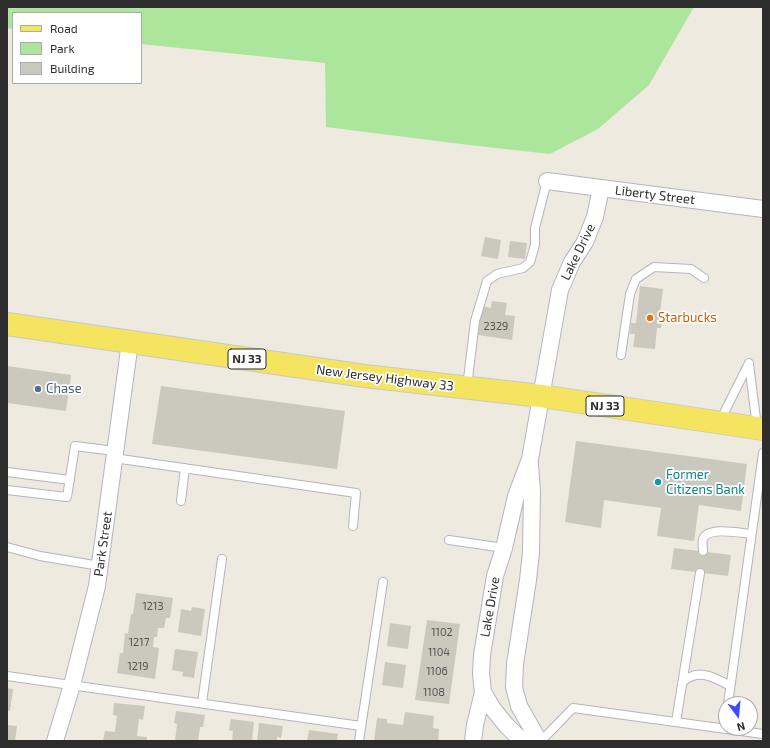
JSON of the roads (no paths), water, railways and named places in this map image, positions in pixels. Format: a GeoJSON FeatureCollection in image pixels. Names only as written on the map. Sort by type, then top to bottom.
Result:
{"type":"FeatureCollection","features":[{"type":"Feature","properties":{"kind":"main road","name":"New Jersey Highway 33"},"geometry":{"type":"LineString","coordinates":[[7,324],[365,376],[541,396],[760,429]]}},
{"type":"Feature","properties":{"kind":"street","name":"Liberty Street"},"geometry":{"type":"LineString","coordinates":[[547,180],[763,209]]}},
{"type":"Feature","properties":{"kind":"street","name":"Lake Drive"},"geometry":{"type":"LineString","coordinates":[[528,741],[518,737],[507,726],[493,709],[483,692],[481,674],[482,655],[495,576],[504,548],[516,496],[530,459],[560,290],[572,262],[585,242],[595,217],[601,188]]}},
{"type":"Feature","properties":{"kind":"street","name":"Park Street"},"geometry":{"type":"LineString","coordinates":[[55,741],[72,685],[98,586],[130,342]]}},
{"type":"Feature","properties":{"kind":"street","name":"Lake Drive"},"geometry":{"type":"LineString","coordinates":[[530,459],[532,492],[531,552],[515,664],[514,687],[519,706],[540,741]]}},
{"type":"Feature","properties":{"kind":"street"},"geometry":{"type":"LineString","coordinates":[[473,741],[475,725],[483,692]]}},
{"type":"Feature","properties":{"kind":"lane"},"geometry":{"type":"LineString","coordinates":[[466,388],[475,321],[487,281],[497,274],[523,268],[530,262],[536,245],[534,228],[547,180]]}},
{"type":"Feature","properties":{"kind":"lane"},"geometry":{"type":"LineString","coordinates":[[621,355],[630,294],[636,279],[654,267],[691,270],[704,278]]}},
{"type":"Feature","properties":{"kind":"lane"},"geometry":{"type":"LineString","coordinates":[[720,423],[749,363],[760,429]]}},
{"type":"Feature","properties":{"kind":"lane"},"geometry":{"type":"LineString","coordinates":[[7,490],[67,497],[75,446],[185,468],[356,493],[353,526]]}},
{"type":"Feature","properties":{"kind":"lane"},"geometry":{"type":"LineString","coordinates":[[729,696],[763,452]]}},
{"type":"Feature","properties":{"kind":"lane"},"geometry":{"type":"LineString","coordinates":[[181,501],[185,468]]}},
{"type":"Feature","properties":{"kind":"lane"},"geometry":{"type":"LineString","coordinates":[[7,472],[70,480]]}},
{"type":"Feature","properties":{"kind":"lane"},"geometry":{"type":"LineString","coordinates":[[703,551],[703,539],[707,534],[722,531],[751,534]]}},
{"type":"Feature","properties":{"kind":"lane"},"geometry":{"type":"LineString","coordinates":[[449,540],[504,548]]}},
{"type":"Feature","properties":{"kind":"lane"},"geometry":{"type":"LineString","coordinates":[[7,547],[40,556],[100,566]]}},
{"type":"Feature","properties":{"kind":"lane"},"geometry":{"type":"LineString","coordinates":[[202,703],[222,559]]}},
{"type":"Feature","properties":{"kind":"lane"},"geometry":{"type":"LineString","coordinates":[[676,722],[700,573]]}},
{"type":"Feature","properties":{"kind":"lane"},"geometry":{"type":"LineString","coordinates":[[359,741],[383,582]]}},
{"type":"Feature","properties":{"kind":"lane"},"geometry":{"type":"LineString","coordinates":[[682,682],[689,677],[706,675],[718,679],[730,686]]}},
{"type":"Feature","properties":{"kind":"lane"},"geometry":{"type":"LineString","coordinates":[[7,676],[362,726]]}},
{"type":"Feature","properties":{"kind":"lane"},"geometry":{"type":"LineString","coordinates":[[540,741],[574,708],[718,727]]}},
{"type":"Feature","properties":{"kind":"place","name":"Starbucks"},"geometry":{"type":"Point","coordinates":[650,318]}},
{"type":"Feature","properties":{"kind":"place","name":"Chase"},"geometry":{"type":"Point","coordinates":[38,389]}},
{"type":"Feature","properties":{"kind":"place","name":"Former Citizens Bank"},"geometry":{"type":"Point","coordinates":[658,482]}}]}
